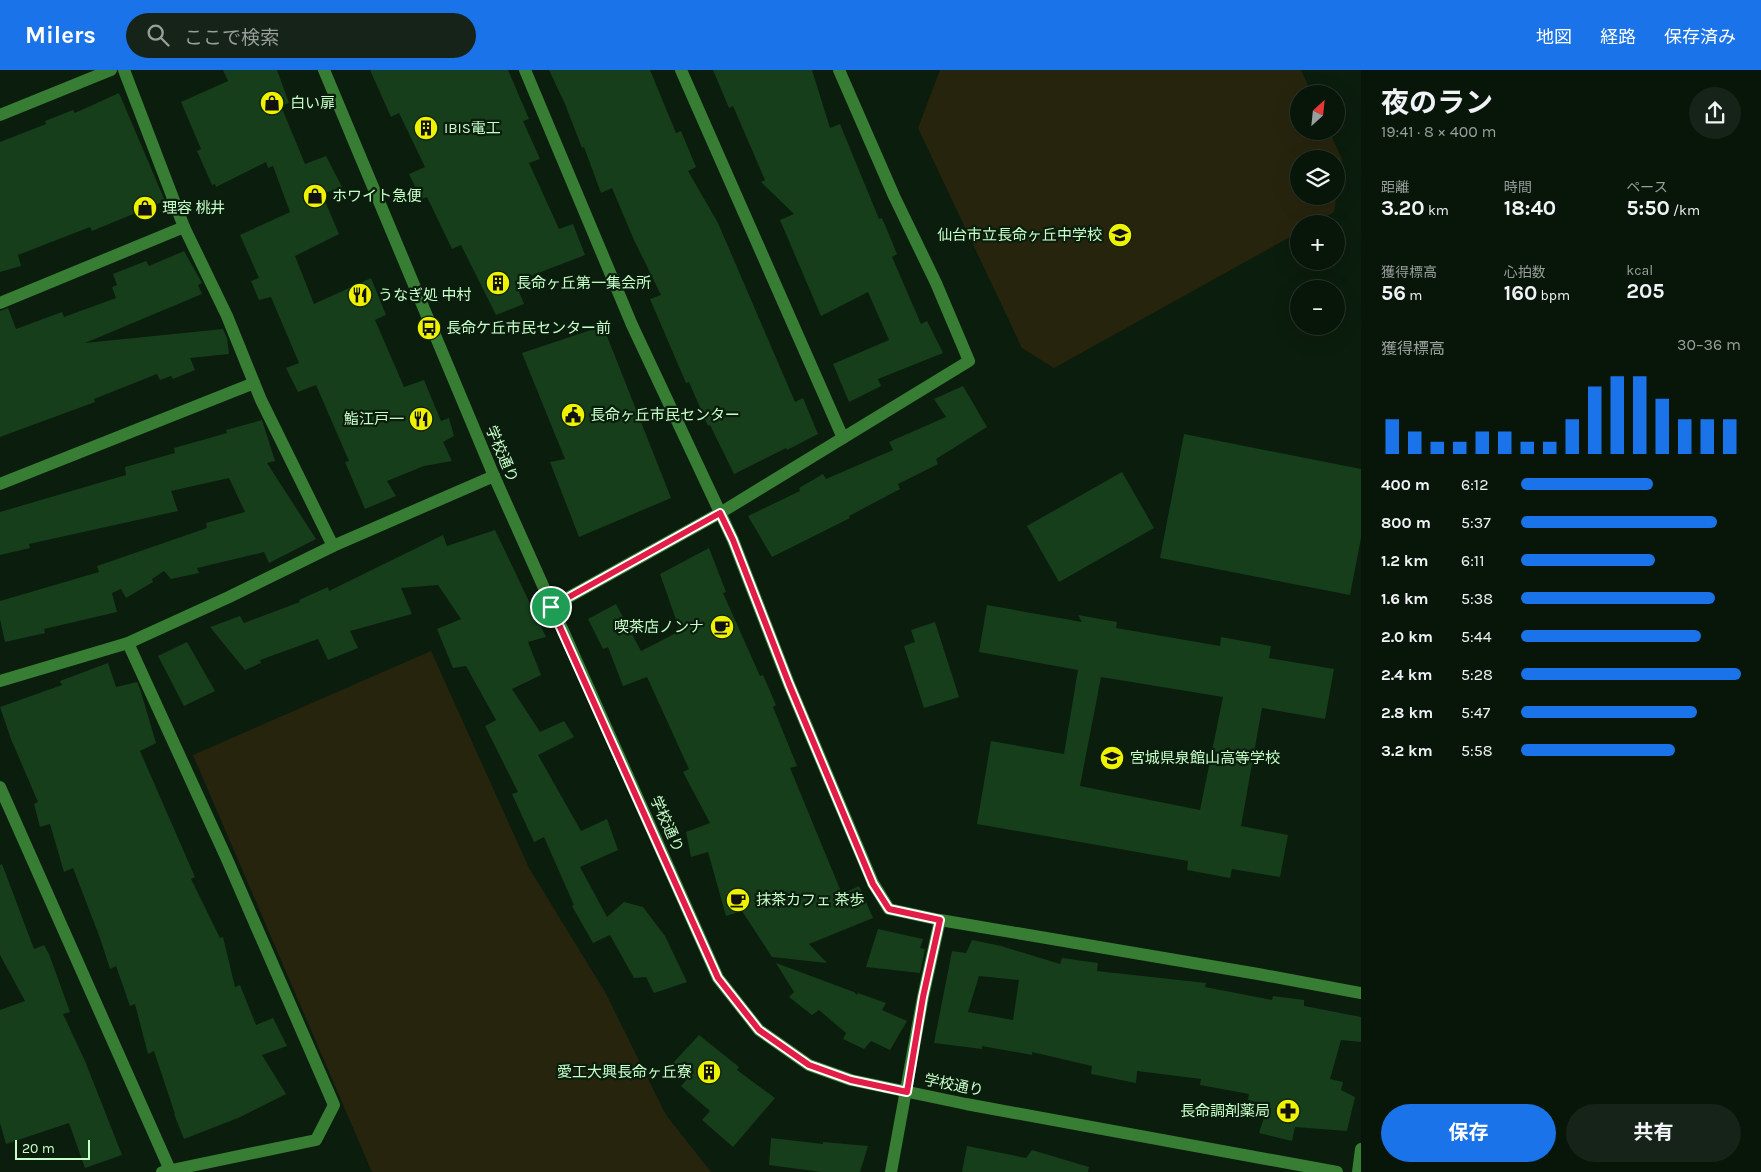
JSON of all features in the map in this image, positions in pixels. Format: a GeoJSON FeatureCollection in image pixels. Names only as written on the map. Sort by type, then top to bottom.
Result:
{"type":"FeatureCollection","features":[{"type":"Feature","properties":{"kind":"street"},"geometry":{"type":"LineString","coordinates":[[0,115],[111,70]]}},
{"type":"Feature","properties":{"kind":"street"},"geometry":{"type":"LineString","coordinates":[[124,70],[184,227],[226,316],[254,383],[333,546]]}},
{"type":"Feature","properties":{"kind":"street","name":"学校通り"},"geometry":{"type":"LineString","coordinates":[[324,70],[494,476],[718,978],[759,1030],[809,1065],[851,1080],[1337,1172]]}},
{"type":"Feature","properties":{"kind":"street"},"geometry":{"type":"LineString","coordinates":[[525,70],[632,325],[733,540],[789,684],[873,884],[889,909],[940,920],[1361,993]]}},
{"type":"Feature","properties":{"kind":"street"},"geometry":{"type":"LineString","coordinates":[[681,70],[842,438]]}},
{"type":"Feature","properties":{"kind":"street"},"geometry":{"type":"LineString","coordinates":[[551,607],[720,513],[969,362],[936,283],[894,196],[840,70]]}},
{"type":"Feature","properties":{"kind":"street"},"geometry":{"type":"LineString","coordinates":[[0,303],[184,227]]}},
{"type":"Feature","properties":{"kind":"street"},"geometry":{"type":"LineString","coordinates":[[0,484],[254,383]]}},
{"type":"Feature","properties":{"kind":"street"},"geometry":{"type":"LineString","coordinates":[[0,681],[128,643],[229,597],[333,546],[494,476]]}},
{"type":"Feature","properties":{"kind":"street"},"geometry":{"type":"LineString","coordinates":[[0,787],[166,1171],[316,1140],[334,1105],[226,857],[128,643]]}},
{"type":"Feature","properties":{"kind":"street"},"geometry":{"type":"LineString","coordinates":[[891,1172],[923,997],[940,920]]}},
{"type":"Feature","properties":{"kind":"street"},"geometry":{"type":"LineString","coordinates":[[1358,1172],[1361,1149]]}},
{"type":"Feature","properties":{"kind":"shaded area","name":"仙台市立長命ヶ丘中学校"},"geometry":{"type":"Polygon","coordinates":[[[940,70],[1301,70],[1308,85],[1290,85],[1290,140],[1333,140],[1338,150],[1290,150],[1290,205],[1335,205],[1334,212],[1329,215],[1290,215],[1290,237],[1054,368],[1022,348],[918,128],[940,70]]]}},
{"type":"Feature","properties":{"kind":"shaded area"},"geometry":{"type":"Polygon","coordinates":[[[431,651],[529,868],[605,992],[666,1115],[711,1172],[372,1172],[193,755],[431,651]]]}},
{"type":"Feature","properties":{"kind":"building"},"geometry":{"type":"Polygon","coordinates":[[[223,70],[277,70],[289,103],[281,106],[305,164],[326,156],[342,187],[322,194],[339,234],[295,256],[314,304],[371,278],[386,315],[375,320],[404,387],[424,380],[441,421],[449,418],[454,436],[443,442],[452,461],[424,466],[387,481],[396,496],[365,509],[345,462],[349,461],[316,385],[298,392],[286,368],[299,363],[271,297],[259,300],[251,281],[259,278],[240,235],[290,212],[273,166],[268,168],[266,162],[216,187],[215,184],[212,185],[197,151],[201,149],[181,102],[228,81],[223,70]]]}},
{"type":"Feature","properties":{"kind":"building"},"geometry":{"type":"Polygon","coordinates":[[[370,70],[508,70],[529,119],[523,121],[540,159],[529,163],[559,229],[573,224],[585,255],[515,282],[524,304],[496,315],[461,245],[452,249],[427,197],[421,199],[409,174],[425,167],[399,113],[391,117],[370,70]]]}},
{"type":"Feature","properties":{"kind":"building"},"geometry":{"type":"Polygon","coordinates":[[[549,70],[650,70],[676,133],[681,131],[696,167],[688,171],[718,223],[795,402],[803,398],[818,434],[734,474],[710,425],[708,426],[689,382],[686,383],[650,299],[661,295],[634,240],[612,188],[601,193],[584,147],[582,148],[549,70]]]}},
{"type":"Feature","properties":{"kind":"building"},"geometry":{"type":"Polygon","coordinates":[[[713,70],[812,70],[830,128],[840,124],[879,219],[882,218],[897,254],[892,257],[921,324],[927,321],[943,353],[878,379],[881,386],[849,402],[833,364],[889,340],[868,292],[821,316],[780,220],[794,214],[761,182],[765,180],[733,106],[729,108],[713,70]]]}},
{"type":"Feature","properties":{"kind":"building"},"geometry":{"type":"Polygon","coordinates":[[[119,93],[165,201],[92,231],[90,227],[18,255],[21,266],[0,272],[0,142],[46,124],[45,121],[73,110],[75,113],[119,93]]]}},
{"type":"Feature","properties":{"kind":"building"},"geometry":{"type":"Polygon","coordinates":[[[184,251],[202,283],[198,285],[202,294],[85,343],[223,329],[227,338],[229,354],[190,358],[195,370],[173,379],[171,376],[160,380],[157,374],[94,399],[95,402],[0,437],[0,311],[8,308],[16,329],[62,312],[64,317],[116,298],[112,287],[117,285],[113,274],[146,261],[149,266],[184,251]]]}},
{"type":"Feature","properties":{"kind":"building"},"geometry":{"type":"Polygon","coordinates":[[[603,326],[671,498],[579,537],[550,462],[565,459],[522,353],[603,326]]]}},
{"type":"Feature","properties":{"kind":"building"},"geometry":{"type":"Polygon","coordinates":[[[963,386],[987,427],[936,459],[938,464],[898,484],[900,489],[849,516],[850,518],[772,557],[748,516],[800,491],[799,488],[823,474],[826,479],[893,450],[889,442],[946,417],[934,399],[963,386]]]}},
{"type":"Feature","properties":{"kind":"building"},"geometry":{"type":"Polygon","coordinates":[[[262,420],[275,461],[267,463],[316,539],[269,563],[264,552],[197,568],[199,573],[171,579],[164,571],[152,579],[153,582],[126,598],[121,589],[112,593],[117,612],[44,629],[45,633],[5,642],[0,619],[0,601],[99,572],[97,566],[207,528],[206,523],[245,512],[229,478],[171,491],[178,511],[29,544],[30,548],[0,555],[0,512],[126,475],[125,467],[175,453],[174,448],[227,433],[226,430],[262,420]]]}},
{"type":"Feature","properties":{"kind":"building"},"geometry":{"type":"Polygon","coordinates":[[[1184,434],[1361,469],[1361,538],[1350,595],[1160,558],[1184,434]]]}},
{"type":"Feature","properties":{"kind":"building"},"geometry":{"type":"Polygon","coordinates":[[[1122,472],[1154,528],[1059,582],[1027,526],[1122,472]]]}},
{"type":"Feature","properties":{"kind":"building"},"geometry":{"type":"Polygon","coordinates":[[[495,530],[546,637],[528,642],[541,675],[512,689],[540,732],[564,721],[574,737],[538,755],[581,831],[607,819],[618,850],[580,867],[607,917],[624,902],[643,907],[665,936],[687,982],[654,993],[646,977],[634,978],[610,935],[593,943],[572,906],[574,905],[544,837],[534,842],[512,794],[518,792],[485,726],[496,720],[466,666],[453,668],[437,629],[461,619],[438,585],[401,588],[412,614],[350,631],[358,648],[328,660],[318,639],[260,660],[261,663],[245,670],[210,627],[240,616],[244,623],[300,602],[299,600],[328,587],[329,591],[443,535],[447,546],[495,530]]]}},
{"type":"Feature","properties":{"kind":"building"},"geometry":{"type":"Polygon","coordinates":[[[709,548],[726,592],[723,593],[760,676],[763,675],[776,705],[773,707],[797,766],[790,768],[842,894],[859,886],[873,918],[809,944],[827,963],[772,957],[742,911],[726,916],[708,852],[691,857],[686,832],[710,823],[683,772],[689,769],[647,677],[623,686],[608,647],[603,649],[588,619],[616,604],[641,651],[680,631],[660,574],[709,548]]]}},
{"type":"Feature","properties":{"kind":"building"},"geometry":{"type":"Polygon","coordinates":[[[987,605],[1082,622],[1078,615],[1117,622],[1116,628],[1220,646],[1221,637],[1271,646],[1269,658],[1334,669],[1325,719],[1262,708],[1241,826],[1288,835],[1280,877],[1232,869],[1230,878],[1187,870],[1188,861],[977,824],[991,741],[1064,754],[1078,670],[979,652],[987,605]],[[1101,677],[1080,786],[1200,810],[1223,697],[1101,677]]]}},
{"type":"Feature","properties":{"kind":"building"},"geometry":{"type":"Polygon","coordinates":[[[935,622],[959,697],[924,708],[904,646],[915,642],[911,630],[935,622]]]}},
{"type":"Feature","properties":{"kind":"building"},"geometry":{"type":"Polygon","coordinates":[[[187,642],[215,691],[184,706],[158,656],[187,642]]]}},
{"type":"Feature","properties":{"kind":"building"},"geometry":{"type":"Polygon","coordinates":[[[108,663],[116,687],[137,682],[140,689],[156,743],[140,751],[195,877],[191,879],[220,938],[223,937],[235,987],[240,985],[256,1025],[273,1018],[287,1046],[262,1055],[286,1094],[238,1118],[184,1139],[154,1051],[148,1054],[135,1004],[130,1006],[116,966],[110,969],[73,868],[64,872],[50,824],[40,827],[34,804],[38,802],[11,739],[0,707],[62,685],[60,681],[108,663]]]}},
{"type":"Feature","properties":{"kind":"building"},"geometry":{"type":"Polygon","coordinates":[[[2,864],[34,949],[44,945],[49,954],[70,1012],[63,1014],[85,1061],[122,1155],[85,1168],[69,1123],[6,1144],[0,1123],[0,1010],[25,1001],[0,955],[0,865],[2,864]]]}},
{"type":"Feature","properties":{"kind":"building"},"geometry":{"type":"Polygon","coordinates":[[[878,929],[923,939],[920,948],[925,949],[920,973],[866,967],[878,929]]]}},
{"type":"Feature","properties":{"kind":"building"},"geometry":{"type":"Polygon","coordinates":[[[972,940],[1001,946],[1060,964],[1062,958],[1098,963],[1097,971],[1206,983],[1205,987],[1272,1000],[1273,996],[1304,1000],[1304,1006],[1361,1017],[1361,1042],[1341,1040],[1330,1079],[1343,1082],[1341,1090],[1355,1097],[1347,1131],[1295,1127],[1292,1141],[1259,1133],[1268,1105],[1248,1100],[1249,1094],[1200,1085],[1201,1079],[1137,1071],[1136,1083],[1091,1074],[1092,1066],[1032,1052],[1032,1055],[982,1046],[982,1049],[934,1043],[952,951],[966,953],[972,940]],[[979,976],[968,1012],[1013,1020],[1019,980],[979,976]]]}},
{"type":"Feature","properties":{"kind":"building"},"geometry":{"type":"Polygon","coordinates":[[[776,963],[854,992],[857,995],[858,993],[886,1003],[882,1010],[907,1021],[890,1050],[871,1041],[864,1049],[843,1039],[846,1033],[819,1010],[812,1015],[789,997],[794,992],[776,963]]]}},
{"type":"Feature","properties":{"kind":"building"},"geometry":{"type":"Polygon","coordinates":[[[699,1035],[739,1067],[737,1070],[775,1098],[733,1147],[702,1120],[710,1111],[681,1086],[689,1077],[673,1063],[699,1035]]]}},
{"type":"Feature","properties":{"kind":"building"},"geometry":{"type":"Polygon","coordinates":[[[771,1138],[823,1144],[823,1142],[868,1146],[860,1172],[821,1172],[769,1165],[771,1138]]]}},
{"type":"Feature","properties":{"kind":"building"},"geometry":{"type":"Polygon","coordinates":[[[967,1146],[1026,1158],[1032,1150],[1089,1167],[1088,1172],[962,1172],[967,1146]]]}},
{"type":"Feature","properties":{"kind":"place","name":"白い扉"},"geometry":{"type":"Point","coordinates":[272,103]}},
{"type":"Feature","properties":{"kind":"place","name":"IBIS電工"},"geometry":{"type":"Point","coordinates":[426,128]}},
{"type":"Feature","properties":{"kind":"place","name":"ホワイト急便"},"geometry":{"type":"Point","coordinates":[315,196]}},
{"type":"Feature","properties":{"kind":"place","name":"理容 桃井"},"geometry":{"type":"Point","coordinates":[145,208]}},
{"type":"Feature","properties":{"kind":"place","name":"仙台市立長命ヶ丘中学校"},"geometry":{"type":"Point","coordinates":[1120,235]}},
{"type":"Feature","properties":{"kind":"place","name":"長命ヶ丘第一集会所"},"geometry":{"type":"Point","coordinates":[498,283]}},
{"type":"Feature","properties":{"kind":"place","name":"うなぎ処 中村"},"geometry":{"type":"Point","coordinates":[360,295]}},
{"type":"Feature","properties":{"kind":"place","name":"長命ケ丘市民センター前"},"geometry":{"type":"Point","coordinates":[429,328]}},
{"type":"Feature","properties":{"kind":"place","name":"長命ヶ丘市民センター"},"geometry":{"type":"Point","coordinates":[573,415]}},
{"type":"Feature","properties":{"kind":"place","name":"鮨江戸一"},"geometry":{"type":"Point","coordinates":[421,419]}},
{"type":"Feature","properties":{"kind":"place","name":"喫茶店ノンナ"},"geometry":{"type":"Point","coordinates":[722,627]}},
{"type":"Feature","properties":{"kind":"place","name":"宮城県泉館山高等学校"},"geometry":{"type":"Point","coordinates":[1112,758]}},
{"type":"Feature","properties":{"kind":"place","name":"抹茶カフェ 茶歩"},"geometry":{"type":"Point","coordinates":[738,900]}},
{"type":"Feature","properties":{"kind":"place","name":"愛工大興長命ヶ丘寮"},"geometry":{"type":"Point","coordinates":[709,1072]}},
{"type":"Feature","properties":{"kind":"place","name":"長命調剤薬局"},"geometry":{"type":"Point","coordinates":[1288,1111]}},
{"type":"Feature","properties":{"kind":"route"},"geometry":{"type":"LineString","coordinates":[[720,513],[733,540],[789,684],[837,794],[873,884],[889,909],[940,920],[923,997],[907,1092],[851,1080],[809,1065],[759,1030],[718,978],[551,607],[720,513]]}}]}
